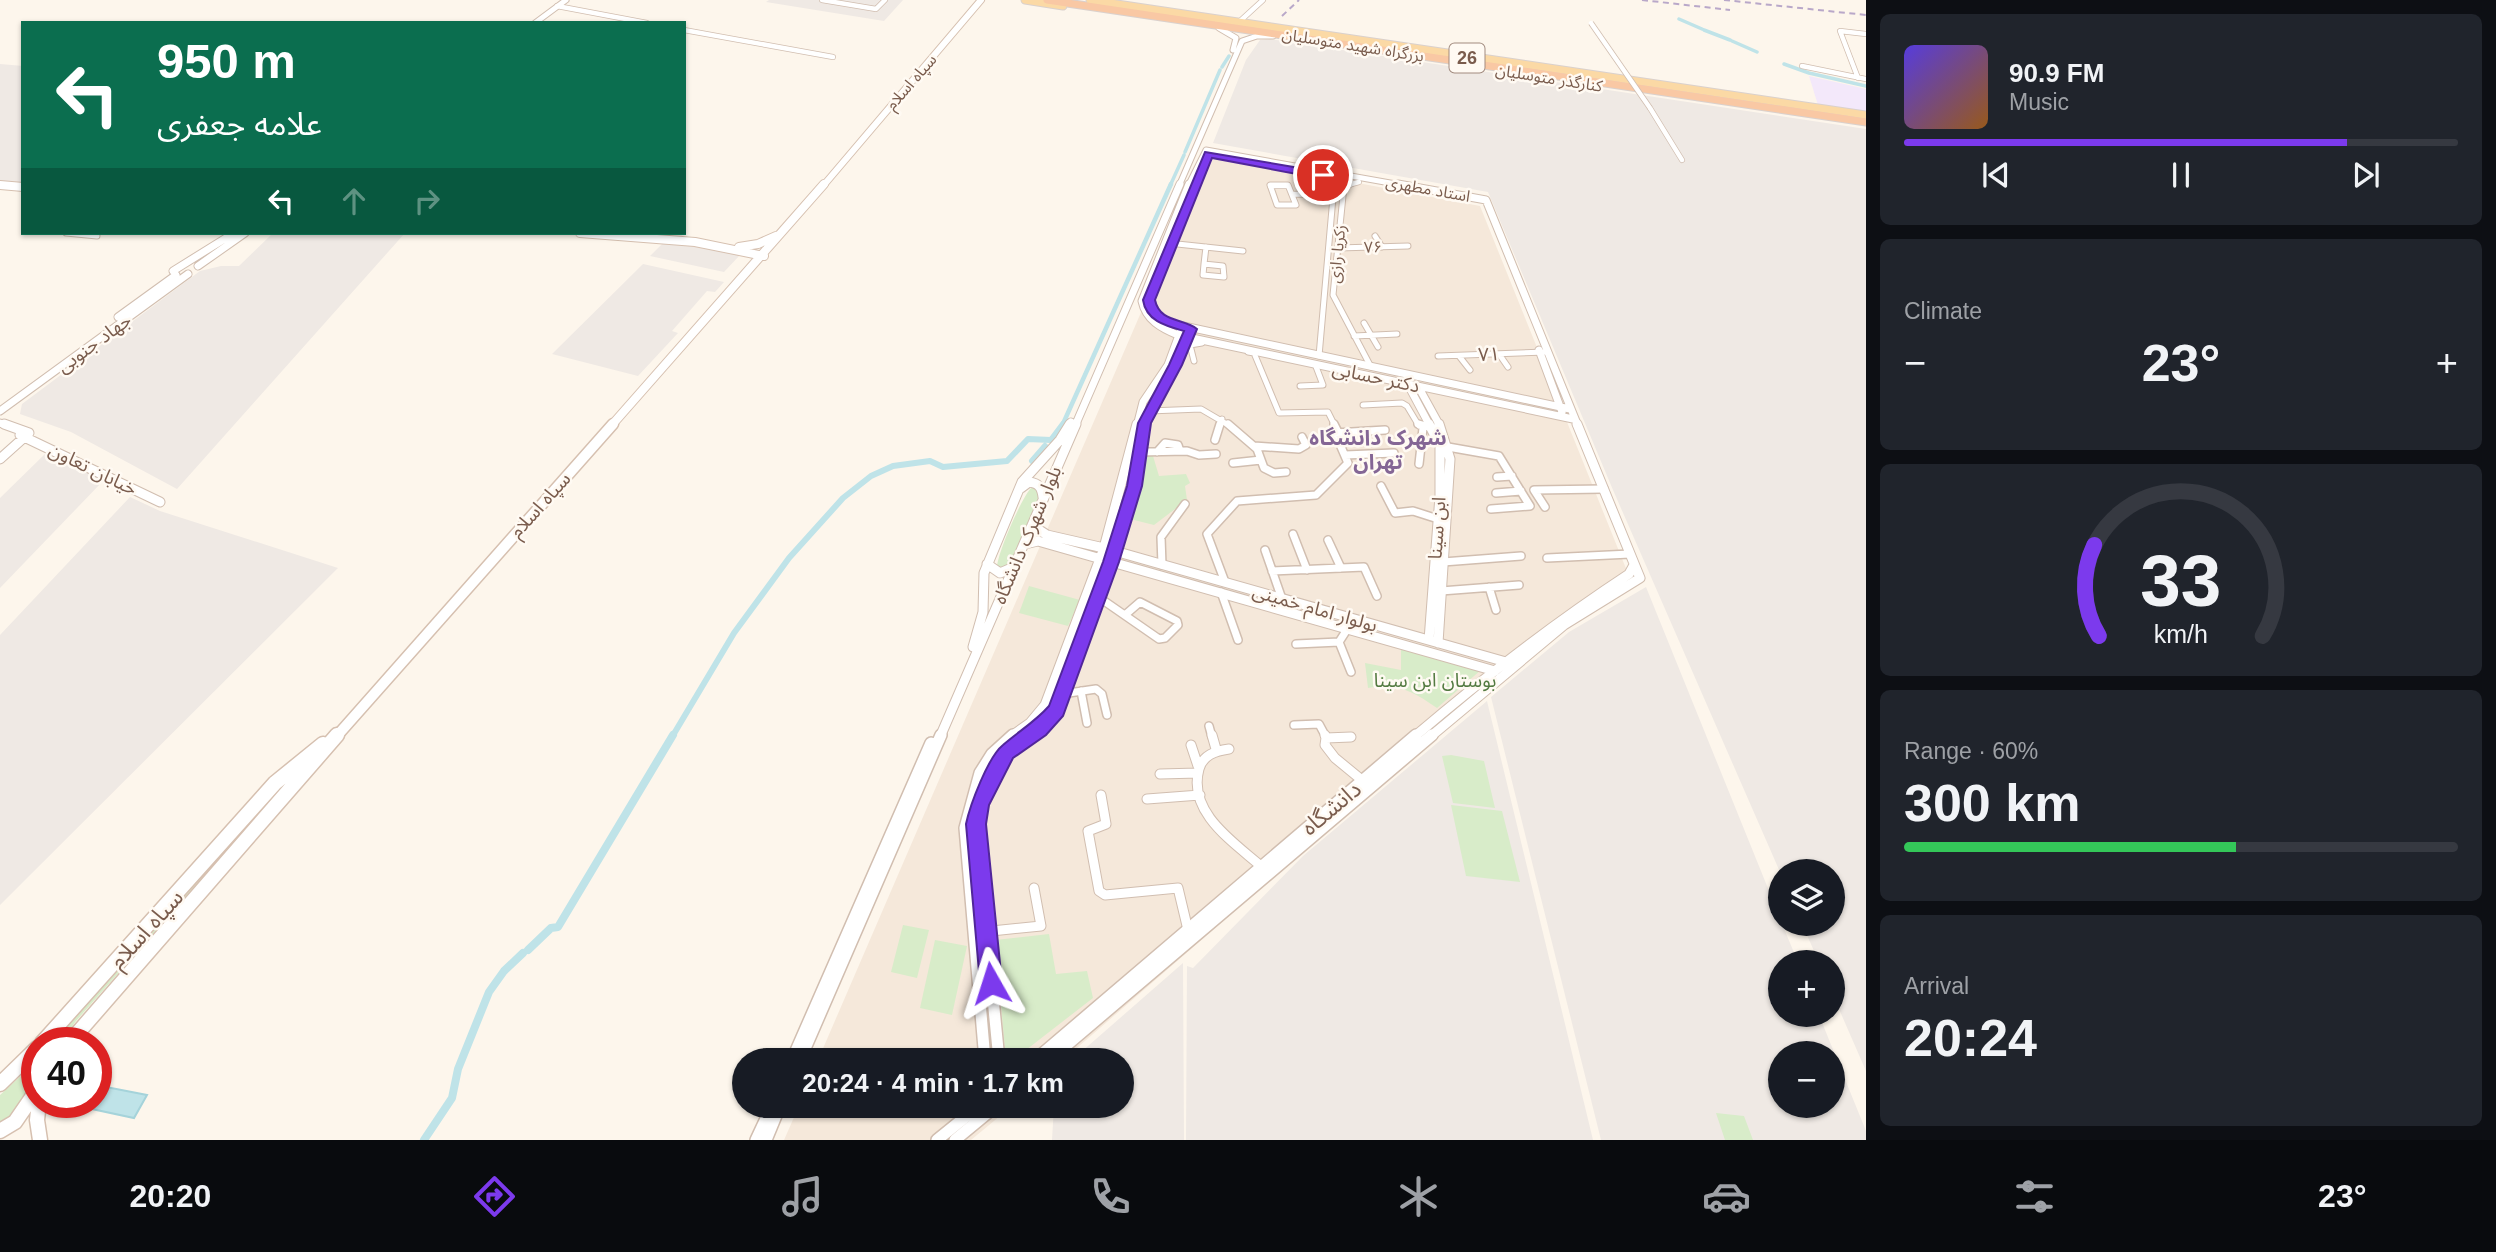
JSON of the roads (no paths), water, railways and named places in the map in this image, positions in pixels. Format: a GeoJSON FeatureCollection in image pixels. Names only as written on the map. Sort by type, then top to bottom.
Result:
{"type":"FeatureCollection","features":[{"type":"Feature","properties":{"kind":"highway","name":"بزرگراه شهید متوسلیان"},"geometry":{"type":"LineString","coordinates":[[1046,0],[1865,121]]}},
{"type":"Feature","properties":{"kind":"highway","name":"بزرگراه شهید متوسلیان"},"geometry":{"type":"LineString","coordinates":[[1068,0],[1839,114],[1865,121]]}},
{"type":"Feature","properties":{"kind":"highway"},"geometry":{"type":"LineString","coordinates":[[1077,0],[1098,4]]}},
{"type":"Feature","properties":{"kind":"highway"},"geometry":{"type":"LineString","coordinates":[[1535,68],[1638,80]]}},
{"type":"Feature","properties":{"kind":"highway"},"geometry":{"type":"LineString","coordinates":[[1718,92],[1839,114]]}},
{"type":"Feature","properties":{"kind":"main road","name":"کنارگذر متوسلیان"},"geometry":{"type":"LineString","coordinates":[[1025,0],[1865,121]]}},
{"type":"Feature","properties":{"kind":"main road","name":"کنارگذر متوسلیان"},"geometry":{"type":"LineString","coordinates":[[1090,0],[1718,92],[1865,121]]}},
{"type":"Feature","properties":{"kind":"main road","name":"سپاه اسلام"},"geometry":{"type":"LineString","coordinates":[[83,1027],[786,228],[982,1]]}},
{"type":"Feature","properties":{"kind":"main road"},"geometry":{"type":"LineString","coordinates":[[1337,45],[1431,56]]}},
{"type":"Feature","properties":{"kind":"main road"},"geometry":{"type":"LineString","coordinates":[[0,186],[21,188]]}},
{"type":"Feature","properties":{"kind":"main road","name":"سپاه اسلام"},"geometry":{"type":"LineString","coordinates":[[739,281],[776,236],[786,228]]}},
{"type":"Feature","properties":{"kind":"main road"},"geometry":{"type":"LineString","coordinates":[[606,235],[695,242],[733,248],[758,244],[776,236]]}},
{"type":"Feature","properties":{"kind":"main road"},"geometry":{"type":"LineString","coordinates":[[627,235],[696,240],[763,254]]}},
{"type":"Feature","properties":{"kind":"main road"},"geometry":{"type":"LineString","coordinates":[[733,248],[753,262]]}},
{"type":"Feature","properties":{"kind":"main road","name":"سپاه اسلام"},"geometry":{"type":"LineString","coordinates":[[56,1027],[275,783],[342,730]]}},
{"type":"Feature","properties":{"kind":"main road"},"geometry":{"type":"LineString","coordinates":[[0,1084],[21,1064]]}},
{"type":"Feature","properties":{"kind":"main road"},"geometry":{"type":"LineString","coordinates":[[0,1131],[15,1122],[21,1113]]}},
{"type":"Feature","properties":{"kind":"main road"},"geometry":{"type":"LineString","coordinates":[[37,1118],[40,1140]]}},
{"type":"Feature","properties":{"kind":"street"},"geometry":{"type":"LineString","coordinates":[[538,21],[566,0]]}},
{"type":"Feature","properties":{"kind":"street"},"geometry":{"type":"LineString","coordinates":[[822,0],[876,9],[886,0]]}},
{"type":"Feature","properties":{"kind":"street"},"geometry":{"type":"LineString","coordinates":[[1239,22],[1263,0]]}},
{"type":"Feature","properties":{"kind":"street"},"geometry":{"type":"LineString","coordinates":[[557,6],[636,21]]}},
{"type":"Feature","properties":{"kind":"street"},"geometry":{"type":"LineString","coordinates":[[1591,23],[1650,108],[1682,160]]}},
{"type":"Feature","properties":{"kind":"street"},"geometry":{"type":"LineString","coordinates":[[1219,28],[1235,36],[1243,34],[1247,36],[1246,39],[1274,36]]}},
{"type":"Feature","properties":{"kind":"street"},"geometry":{"type":"LineString","coordinates":[[686,30],[833,57]]}},
{"type":"Feature","properties":{"kind":"street"},"geometry":{"type":"LineString","coordinates":[[1858,78],[1840,31],[1866,34]]}},
{"type":"Feature","properties":{"kind":"street","name":"بلوار شهرک دانشگاه"},"geometry":{"type":"LineString","coordinates":[[805,1048],[1033,526],[1228,69],[1237,41],[1235,36]]}},
{"type":"Feature","properties":{"kind":"street","name":"بلوار شهرک دانشگاه"},"geometry":{"type":"LineString","coordinates":[[797,1048],[973,646],[983,612],[984,573],[1019,489],[1028,472],[1060,440],[1072,421],[1228,69],[1242,41],[1246,39]]}},
{"type":"Feature","properties":{"kind":"street"},"geometry":{"type":"LineString","coordinates":[[1802,66],[1866,79]]}},
{"type":"Feature","properties":{"kind":"street"},"geometry":{"type":"LineString","coordinates":[[1185,332],[1159,326],[1142,307],[1142,301],[1164,242],[1207,153]]}},
{"type":"Feature","properties":{"kind":"street"},"geometry":{"type":"LineString","coordinates":[[1185,332],[1162,321],[1149,305],[1207,153]]}},
{"type":"Feature","properties":{"kind":"street","name":"استاد مطهری"},"geometry":{"type":"LineString","coordinates":[[1207,153],[1359,182],[1481,201]]}},
{"type":"Feature","properties":{"kind":"street","name":"استاد مطهری"},"geometry":{"type":"LineString","coordinates":[[1207,153],[1481,201]]}},
{"type":"Feature","properties":{"kind":"street"},"geometry":{"type":"LineString","coordinates":[[1323,175],[1334,186],[1359,182]]}},
{"type":"Feature","properties":{"kind":"street"},"geometry":{"type":"LineString","coordinates":[[1269,185],[1288,185],[1292,194],[1296,205],[1278,205],[1269,185]]}},
{"type":"Feature","properties":{"kind":"street","name":"زکریا رازی"},"geometry":{"type":"LineString","coordinates":[[1300,386],[1323,385],[1317,360],[1325,306],[1334,186]]}},
{"type":"Feature","properties":{"kind":"street","name":"زکریا رازی"},"geometry":{"type":"LineString","coordinates":[[1344,186],[1333,295],[1371,367]]}},
{"type":"Feature","properties":{"kind":"street"},"geometry":{"type":"LineString","coordinates":[[1292,194],[1333,198],[1342,203]]}},
{"type":"Feature","properties":{"kind":"street"},"geometry":{"type":"LineString","coordinates":[[1481,201],[1569,418],[1604,489],[1634,565]]}},
{"type":"Feature","properties":{"kind":"street"},"geometry":{"type":"LineString","coordinates":[[87,235],[97,236]]}},
{"type":"Feature","properties":{"kind":"street"},"geometry":{"type":"LineString","coordinates":[[195,264],[231,235]]}},
{"type":"Feature","properties":{"kind":"street"},"geometry":{"type":"LineString","coordinates":[[195,264],[242,235]]}},
{"type":"Feature","properties":{"kind":"street"},"geometry":{"type":"LineString","coordinates":[[1376,236],[1382,247]]}},
{"type":"Feature","properties":{"kind":"street"},"geometry":{"type":"LineString","coordinates":[[1164,242],[1243,251]]}},
{"type":"Feature","properties":{"kind":"street","name":"۷۶"},"geometry":{"type":"LineString","coordinates":[[1330,242],[1338,246],[1408,246]]}},
{"type":"Feature","properties":{"kind":"street"},"geometry":{"type":"LineString","coordinates":[[1204,264],[1206,247]]}},
{"type":"Feature","properties":{"kind":"street","name":"جهاد جنوبی"},"geometry":{"type":"LineString","coordinates":[[0,411],[188,274],[195,264]]}},
{"type":"Feature","properties":{"kind":"street","name":"جهاد جنوبی"},"geometry":{"type":"LineString","coordinates":[[0,405],[176,275],[173,271],[175,268],[195,264]]}},
{"type":"Feature","properties":{"kind":"street"},"geometry":{"type":"LineString","coordinates":[[176,275],[188,274]]}},
{"type":"Feature","properties":{"kind":"street"},"geometry":{"type":"LineString","coordinates":[[1325,306],[1335,310],[1339,307]]}},
{"type":"Feature","properties":{"kind":"street"},"geometry":{"type":"LineString","coordinates":[[1364,323],[1378,346]]}},
{"type":"Feature","properties":{"kind":"street"},"geometry":{"type":"LineString","coordinates":[[997,1048],[965,828],[972,795],[997,748],[1035,720],[1045,705],[1134,486],[1138,452],[1149,411],[1169,378],[1185,332]]}},
{"type":"Feature","properties":{"kind":"street"},"geometry":{"type":"LineString","coordinates":[[985,1048],[976,824],[980,804],[1007,752],[1049,720],[1062,694],[1097,596],[1129,450],[1143,402],[1168,365],[1185,332]]}},
{"type":"Feature","properties":{"kind":"street","name":"دکتر حسابی"},"geometry":{"type":"LineString","coordinates":[[1185,332],[1569,418]]}},
{"type":"Feature","properties":{"kind":"street"},"geometry":{"type":"LineString","coordinates":[[1354,336],[1397,334]]}},
{"type":"Feature","properties":{"kind":"street"},"geometry":{"type":"LineString","coordinates":[[1195,360],[1189,349],[1192,343],[1254,353],[1279,414],[1328,412],[1338,432]]}},
{"type":"Feature","properties":{"kind":"street","name":"۷۱"},"geometry":{"type":"LineString","coordinates":[[1438,356],[1543,352]]}},
{"type":"Feature","properties":{"kind":"street"},"geometry":{"type":"LineString","coordinates":[[1499,354],[1508,367]]}},
{"type":"Feature","properties":{"kind":"street"},"geometry":{"type":"LineString","coordinates":[[1459,356],[1470,370]]}},
{"type":"Feature","properties":{"kind":"street","name":"دکتر حسابی"},"geometry":{"type":"LineString","coordinates":[[1317,360],[1371,367],[1565,408]]}},
{"type":"Feature","properties":{"kind":"street","name":"ابن سینا"},"geometry":{"type":"LineString","coordinates":[[1407,383],[1433,428],[1440,446],[1434,641]]}},
{"type":"Feature","properties":{"kind":"street","name":"ابن سینا"},"geometry":{"type":"LineString","coordinates":[[1418,386],[1448,447],[1441,591],[1434,641]]}},
{"type":"Feature","properties":{"kind":"street"},"geometry":{"type":"LineString","coordinates":[[1363,405],[1402,403],[1407,406],[1419,426],[1433,428]]}},
{"type":"Feature","properties":{"kind":"street"},"geometry":{"type":"LineString","coordinates":[[1149,411],[1200,409],[1222,419],[1254,446],[1264,468],[1274,473],[1286,472]]}},
{"type":"Feature","properties":{"kind":"street"},"geometry":{"type":"LineString","coordinates":[[1214,440],[1222,419]]}},
{"type":"Feature","properties":{"kind":"street"},"geometry":{"type":"LineString","coordinates":[[0,426],[23,436]]}},
{"type":"Feature","properties":{"kind":"street"},"geometry":{"type":"LineString","coordinates":[[1419,464],[1423,428]]}},
{"type":"Feature","properties":{"kind":"street"},"geometry":{"type":"LineString","coordinates":[[1338,432],[1385,430]]}},
{"type":"Feature","properties":{"kind":"street"},"geometry":{"type":"LineString","coordinates":[[1238,640],[1207,534],[1237,501],[1317,495],[1348,463],[1335,433],[1338,432]]}},
{"type":"Feature","properties":{"kind":"street"},"geometry":{"type":"LineString","coordinates":[[0,453],[23,436]]}},
{"type":"Feature","properties":{"kind":"street"},"geometry":{"type":"LineString","coordinates":[[0,459],[23,436]]}},
{"type":"Feature","properties":{"kind":"street","name":"خیابان تعاون"},"geometry":{"type":"LineString","coordinates":[[23,436],[160,502]]}},
{"type":"Feature","properties":{"kind":"street"},"geometry":{"type":"LineString","coordinates":[[1254,446],[1299,449],[1306,444],[1302,437]]}},
{"type":"Feature","properties":{"kind":"street"},"geometry":{"type":"LineString","coordinates":[[1448,447],[1499,456],[1530,506],[1491,509]]}},
{"type":"Feature","properties":{"kind":"street"},"geometry":{"type":"LineString","coordinates":[[1138,452],[1216,454]]}},
{"type":"Feature","properties":{"kind":"street"},"geometry":{"type":"LineString","coordinates":[[1345,455],[1394,453]]}},
{"type":"Feature","properties":{"kind":"street"},"geometry":{"type":"LineString","coordinates":[[1233,463],[1261,460]]}},
{"type":"Feature","properties":{"kind":"street"},"geometry":{"type":"LineString","coordinates":[[1497,477],[1511,476]]}},
{"type":"Feature","properties":{"kind":"street"},"geometry":{"type":"LineString","coordinates":[[1019,489],[1029,482],[1038,484],[1042,488],[1043,499]]}},
{"type":"Feature","properties":{"kind":"street"},"geometry":{"type":"LineString","coordinates":[[1122,483],[1134,486]]}},
{"type":"Feature","properties":{"kind":"street"},"geometry":{"type":"LineString","coordinates":[[1381,486],[1395,513],[1413,511],[1438,519]]}},
{"type":"Feature","properties":{"kind":"street"},"geometry":{"type":"LineString","coordinates":[[1545,507],[1534,490],[1604,489]]}},
{"type":"Feature","properties":{"kind":"street"},"geometry":{"type":"LineString","coordinates":[[1496,493],[1521,491]]}},
{"type":"Feature","properties":{"kind":"street"},"geometry":{"type":"LineString","coordinates":[[1162,565],[1161,537],[1185,504]]}},
{"type":"Feature","properties":{"kind":"street"},"geometry":{"type":"LineString","coordinates":[[1033,526],[1047,535],[1107,555]]}},
{"type":"Feature","properties":{"kind":"street"},"geometry":{"type":"LineString","coordinates":[[1293,534],[1307,570]]}},
{"type":"Feature","properties":{"kind":"street"},"geometry":{"type":"LineString","coordinates":[[1328,540],[1341,568]]}},
{"type":"Feature","properties":{"kind":"street"},"geometry":{"type":"LineString","coordinates":[[1025,544],[1038,541],[1107,555]]}},
{"type":"Feature","properties":{"kind":"street"},"geometry":{"type":"LineString","coordinates":[[1265,550],[1282,599]]}},
{"type":"Feature","properties":{"kind":"street"},"geometry":{"type":"LineString","coordinates":[[1548,558],[1630,554]]}},
{"type":"Feature","properties":{"kind":"street","name":"بولوار امام خمینی"},"geometry":{"type":"LineString","coordinates":[[1107,555],[1434,641],[1505,668]]}},
{"type":"Feature","properties":{"kind":"street","name":"بولوار امام خمینی"},"geometry":{"type":"LineString","coordinates":[[1107,555],[1162,565],[1348,628],[1505,668]]}},
{"type":"Feature","properties":{"kind":"street"},"geometry":{"type":"LineString","coordinates":[[1443,562],[1521,556]]}},
{"type":"Feature","properties":{"kind":"street"},"geometry":{"type":"LineString","coordinates":[[987,564],[999,573],[1009,572],[1015,566]]}},
{"type":"Feature","properties":{"kind":"street","name":"دانشگاه"},"geometry":{"type":"LineString","coordinates":[[1050,1048],[1191,934],[1262,867],[1363,781],[1505,668],[1564,625],[1640,578],[1634,565]]}},
{"type":"Feature","properties":{"kind":"street","name":"دانشگاه"},"geometry":{"type":"LineString","coordinates":[[1063,1048],[1191,934],[1556,622],[1629,574],[1634,565]]}},
{"type":"Feature","properties":{"kind":"street"},"geometry":{"type":"LineString","coordinates":[[1272,571],[1364,567],[1377,597]]}},
{"type":"Feature","properties":{"kind":"street"},"geometry":{"type":"LineString","coordinates":[[1441,591],[1519,585]]}},
{"type":"Feature","properties":{"kind":"street"},"geometry":{"type":"LineString","coordinates":[[1489,587],[1496,610]]}},
{"type":"Feature","properties":{"kind":"street"},"geometry":{"type":"LineString","coordinates":[[1097,596],[1159,639],[1165,638],[1178,625],[1177,621],[1146,603],[1140,602],[1125,615]]}},
{"type":"Feature","properties":{"kind":"street"},"geometry":{"type":"LineString","coordinates":[[1339,642],[1348,628]]}},
{"type":"Feature","properties":{"kind":"street"},"geometry":{"type":"LineString","coordinates":[[1296,644],[1339,642]]}},
{"type":"Feature","properties":{"kind":"street"},"geometry":{"type":"LineString","coordinates":[[1339,642],[1351,672]]}},
{"type":"Feature","properties":{"kind":"street"},"geometry":{"type":"LineString","coordinates":[[1062,694],[1096,689],[1102,694],[1107,715]]}},
{"type":"Feature","properties":{"kind":"street"},"geometry":{"type":"LineString","coordinates":[[1081,691],[1087,723]]}},
{"type":"Feature","properties":{"kind":"street"},"geometry":{"type":"LineString","coordinates":[[1294,725],[1318,724],[1326,738],[1325,745],[1335,758],[1363,781]]}},
{"type":"Feature","properties":{"kind":"street"},"geometry":{"type":"LineString","coordinates":[[1209,726],[1216,749]]}},
{"type":"Feature","properties":{"kind":"street"},"geometry":{"type":"LineString","coordinates":[[1326,738],[1351,737]]}},
{"type":"Feature","properties":{"kind":"street"},"geometry":{"type":"LineString","coordinates":[[1191,745],[1198,769],[1200,795],[1208,816],[1262,867]]}},
{"type":"Feature","properties":{"kind":"street"},"geometry":{"type":"LineString","coordinates":[[1198,769],[1206,754],[1216,749],[1229,749]]}},
{"type":"Feature","properties":{"kind":"street"},"geometry":{"type":"LineString","coordinates":[[1160,774],[1198,769]]}},
{"type":"Feature","properties":{"kind":"street"},"geometry":{"type":"LineString","coordinates":[[1101,795],[1106,824],[1088,831],[1099,891],[1105,895],[1178,888],[1191,934]]}},
{"type":"Feature","properties":{"kind":"street"},"geometry":{"type":"LineString","coordinates":[[1147,799],[1200,795]]}},
{"type":"Feature","properties":{"kind":"street"},"geometry":{"type":"LineString","coordinates":[[980,932],[1041,926],[1034,888]]}},
{"type":"Feature","properties":{"kind":"street"},"geometry":{"type":"LineString","coordinates":[[756,1140],[766,1118]]}},
{"type":"Feature","properties":{"kind":"street"},"geometry":{"type":"LineString","coordinates":[[765,1140],[775,1118]]}},
{"type":"Feature","properties":{"kind":"street"},"geometry":{"type":"LineString","coordinates":[[937,1140],[971,1118]]}},
{"type":"Feature","properties":{"kind":"street"},"geometry":{"type":"LineString","coordinates":[[955,1140],[977,1118]]}},
{"type":"Feature","properties":{"kind":"water"},"geometry":{"type":"Polygon","coordinates":[[[112,1088],[147,1095],[134,1118],[112,1113],[112,1088]]]}},
{"type":"Feature","properties":{"kind":"waterway"},"geometry":{"type":"LineString","coordinates":[[1679,19],[1702,29]]}},
{"type":"Feature","properties":{"kind":"waterway"},"geometry":{"type":"LineString","coordinates":[[1704,30],[1730,40]]}},
{"type":"Feature","properties":{"kind":"waterway"},"geometry":{"type":"LineString","coordinates":[[1732,41],[1757,52]]}},
{"type":"Feature","properties":{"kind":"waterway"},"geometry":{"type":"LineString","coordinates":[[1222,67],[1229,56]]}},
{"type":"Feature","properties":{"kind":"waterway"},"geometry":{"type":"LineString","coordinates":[[1784,64],[1809,73],[1866,86]]}},
{"type":"Feature","properties":{"kind":"waterway"},"geometry":{"type":"LineString","coordinates":[[1185,152],[1220,70]]}},
{"type":"Feature","properties":{"kind":"waterway"},"geometry":{"type":"LineString","coordinates":[[1170,186],[1184,155]]}},
{"type":"Feature","properties":{"kind":"waterway"},"geometry":{"type":"LineString","coordinates":[[1063,424],[1171,184]]}},
{"type":"Feature","properties":{"kind":"waterway"},"geometry":{"type":"LineString","coordinates":[[672,737],[734,633],[789,558],[843,498],[871,476],[893,466],[930,461],[943,467],[1007,461],[1028,439],[1051,440],[1063,424]]}},
{"type":"Feature","properties":{"kind":"waterway"},"geometry":{"type":"LineString","coordinates":[[1032,461],[1045,446]]}},
{"type":"Feature","properties":{"kind":"waterway"},"geometry":{"type":"LineString","coordinates":[[528,950],[551,928],[558,927],[673,735]]}},
{"type":"Feature","properties":{"kind":"waterway"},"geometry":{"type":"LineString","coordinates":[[424,1140],[452,1098],[458,1069],[489,992],[504,971],[523,953]]}},
{"type":"Feature","properties":{"kind":"railway"},"geometry":{"type":"LineString","coordinates":[[1282,16],[1299,0]]}},
{"type":"Feature","properties":{"kind":"railway"},"geometry":{"type":"LineString","coordinates":[[1642,0],[1730,10]]}},
{"type":"Feature","properties":{"kind":"railway"},"geometry":{"type":"LineString","coordinates":[[1724,0],[1866,15]]}},
{"type":"Feature","properties":{"kind":"district","name":"شهرک دانشگاه تهران"},"geometry":{"type":"Point","coordinates":[1378,449]}},
{"type":"Feature","properties":{"kind":"park label","name":"بوستان ابن سینا"},"geometry":{"type":"Point","coordinates":[1435,680]}}]}
